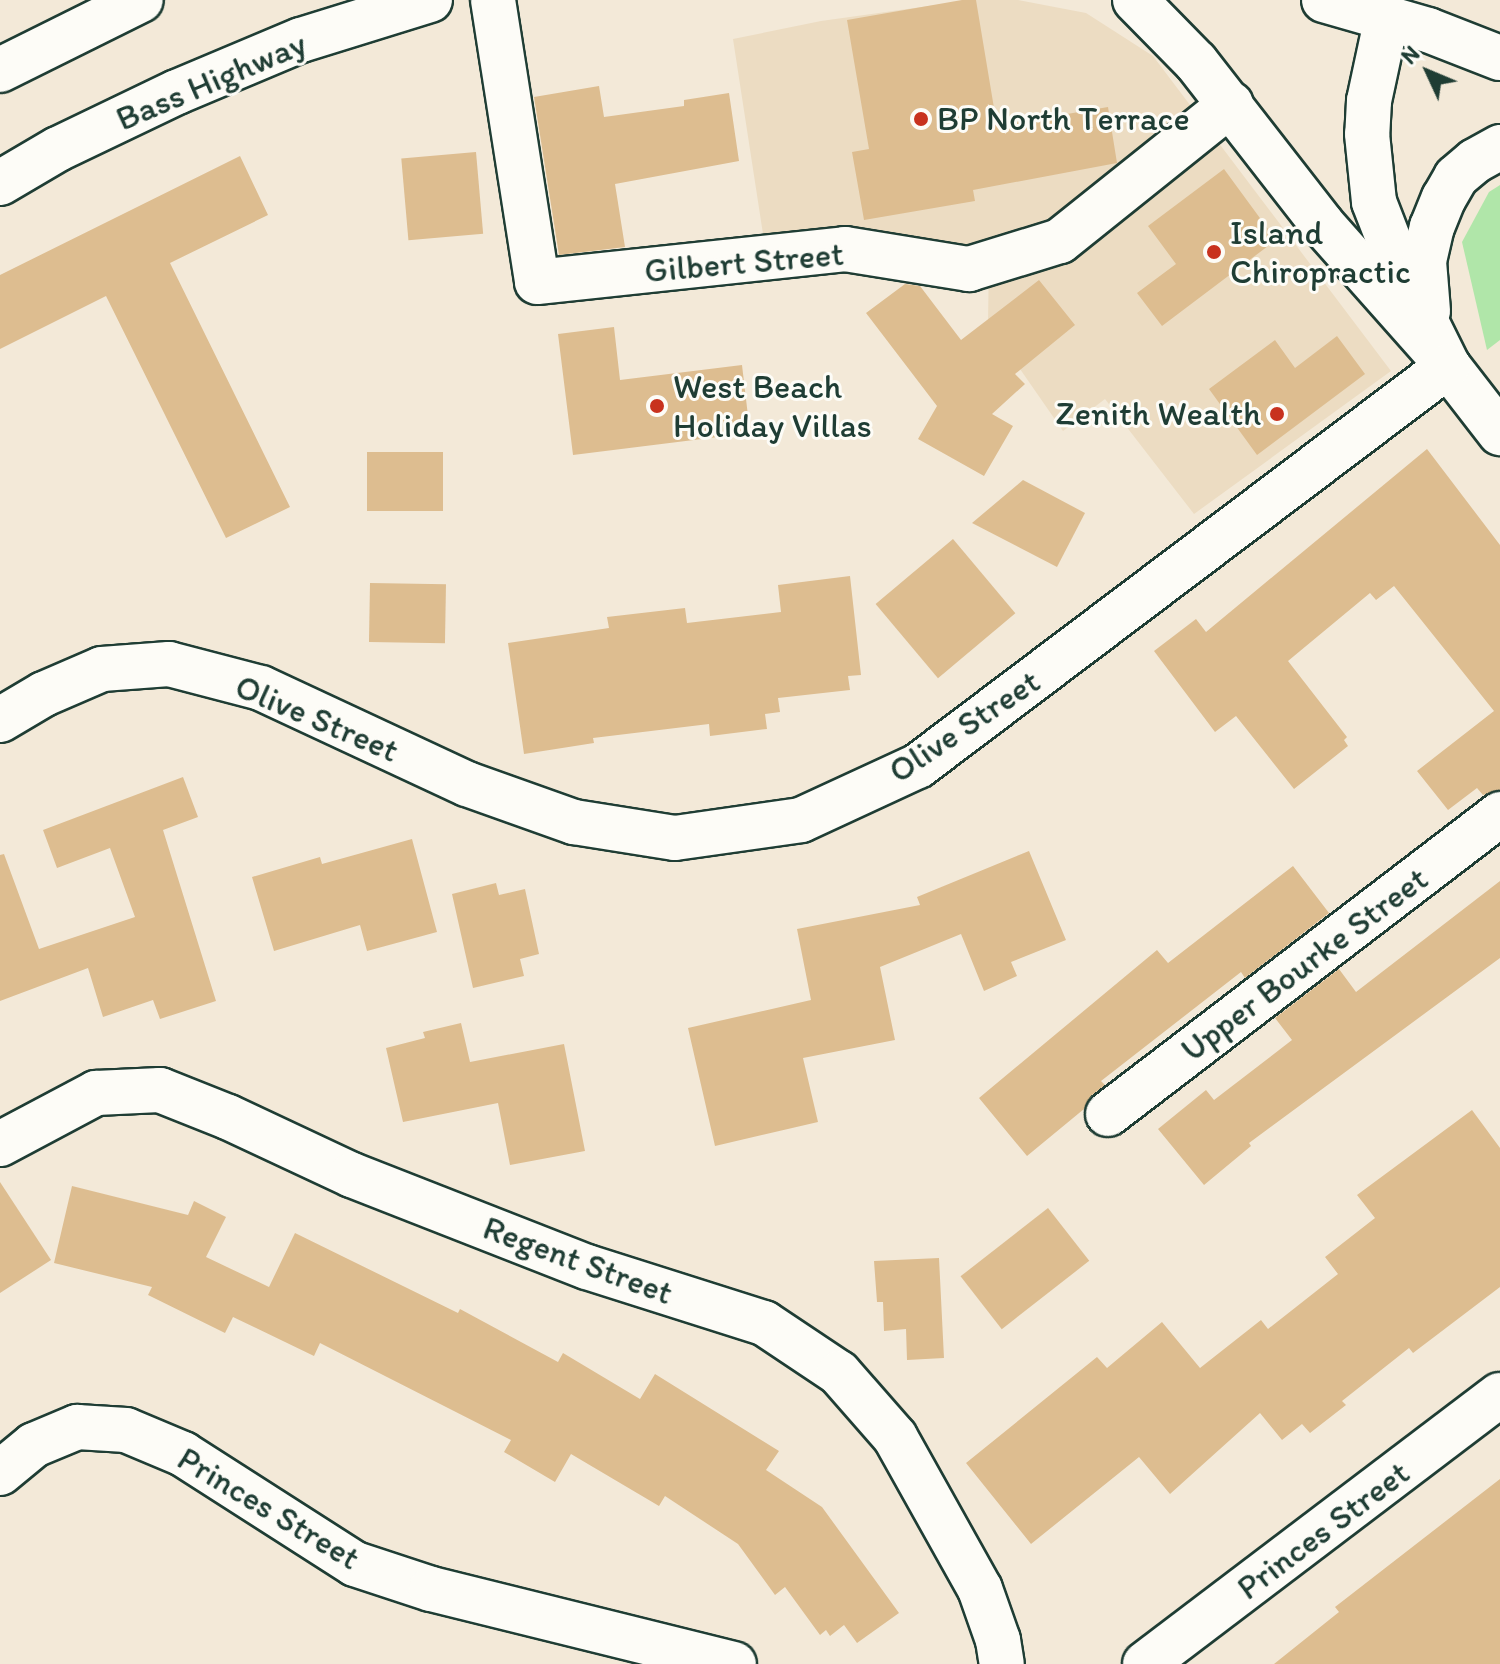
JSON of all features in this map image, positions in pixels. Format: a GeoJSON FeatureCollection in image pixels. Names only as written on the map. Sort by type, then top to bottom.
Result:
{"type":"FeatureCollection","features":[{"type":"Feature","properties":{"kind":"main road"},"geometry":{"type":"LineString","coordinates":[[0,70],[141,0]]}},
{"type":"Feature","properties":{"kind":"main road","name":"Bass Highway"},"geometry":{"type":"LineString","coordinates":[[0,183],[58,149],[177,92],[301,40],[430,0]]}},
{"type":"Feature","properties":{"kind":"main road","name":"Gilbert Street"},"geometry":{"type":"LineString","coordinates":[[493,0],[537,282],[845,249],[969,269],[1060,241],[1231,104]]}},
{"type":"Feature","properties":{"kind":"main road"},"geometry":{"type":"LineString","coordinates":[[1135,0],[1186,50],[1322,224],[1448,366],[1500,433]]}},
{"type":"Feature","properties":{"kind":"main road"},"geometry":{"type":"LineString","coordinates":[[1324,0],[1389,8],[1500,58]]}},
{"type":"Feature","properties":{"kind":"main road"},"geometry":{"type":"LineString","coordinates":[[1389,8],[1368,123],[1368,164],[1374,202],[1400,269],[1448,366]]}},
{"type":"Feature","properties":{"kind":"main road"},"geometry":{"type":"LineString","coordinates":[[1448,366],[1426,303],[1424,261],[1432,227],[1456,177],[1475,161],[1500,147]]}},
{"type":"Feature","properties":{"kind":"main road"},"geometry":{"type":"LineString","coordinates":[[1322,224],[1374,202]]}},
{"type":"Feature","properties":{"kind":"main road","name":"Olive Street"},"geometry":{"type":"LineString","coordinates":[[0,720],[44,694],[102,669],[169,664],[261,688],[467,784],[574,822],[675,838],[801,820],[918,766],[1448,366]]}},
{"type":"Feature","properties":{"kind":"main road","name":"Upper Bourke Street"},"geometry":{"type":"LineString","coordinates":[[1108,1114],[1500,814]]}},
{"type":"Feature","properties":{"kind":"main road","name":"Regent Street"},"geometry":{"type":"LineString","coordinates":[[0,1144],[96,1093],[160,1090],[228,1117],[352,1175],[587,1267],[764,1323],[839,1373],[895,1437],[980,1589],[998,1640],[1002,1664]]}},
{"type":"Feature","properties":{"kind":"main road","name":"Princes Street"},"geometry":{"type":"LineString","coordinates":[[1145,1664],[1500,1395]]}},
{"type":"Feature","properties":{"kind":"main road","name":"Princes Street"},"geometry":{"type":"LineString","coordinates":[[0,1473],[34,1445],[77,1427],[126,1430],[183,1454],[355,1564],[431,1589],[734,1664]]}},
{"type":"Feature","properties":{"kind":"shaded area"},"geometry":{"type":"Polygon","coordinates":[[[972,0],[1018,0],[1086,13],[1153,56],[1391,371],[1194,514],[1105,399],[1063,431],[988,323],[989,257],[765,247],[733,39],[821,21],[972,0]]]}},
{"type":"Feature","properties":{"kind":"green space"},"geometry":{"type":"Polygon","coordinates":[[[1500,185],[1500,340],[1487,350],[1462,242],[1489,192],[1500,185]]]}},
{"type":"Feature","properties":{"kind":"building"},"geometry":{"type":"Polygon","coordinates":[[[976,0],[997,126],[1108,107],[1117,163],[973,190],[975,201],[864,220],[852,152],[869,149],[847,20],[976,0]]]}},
{"type":"Feature","properties":{"kind":"building"},"geometry":{"type":"Polygon","coordinates":[[[599,86],[604,117],[684,106],[684,100],[729,93],[739,161],[615,184],[625,247],[559,255],[534,97],[599,86]]]}},
{"type":"Feature","properties":{"kind":"building"},"geometry":{"type":"Polygon","coordinates":[[[476,152],[483,234],[408,240],[401,159],[476,152]]]}},
{"type":"Feature","properties":{"kind":"building"},"geometry":{"type":"Polygon","coordinates":[[[240,156],[268,215],[170,263],[290,507],[226,538],[106,296],[0,349],[0,275],[240,156]]]}},
{"type":"Feature","properties":{"kind":"building","name":"Island Chiropractic"},"geometry":{"type":"Polygon","coordinates":[[[1224,169],[1276,240],[1162,326],[1137,293],[1176,264],[1148,226],[1224,169]]]}},
{"type":"Feature","properties":{"kind":"building"},"geometry":{"type":"Polygon","coordinates":[[[1039,280],[1075,325],[1015,374],[1025,384],[992,414],[1013,426],[984,476],[918,439],[937,406],[866,313],[905,284],[920,286],[961,340],[1039,280]]]}},
{"type":"Feature","properties":{"kind":"building","name":"West Beach Holiday Villas"},"geometry":{"type":"Polygon","coordinates":[[[614,327],[620,380],[742,365],[750,433],[573,455],[558,334],[614,327]]]}},
{"type":"Feature","properties":{"kind":"building","name":"Zenith Wealth"},"geometry":{"type":"Polygon","coordinates":[[[1337,336],[1365,374],[1257,455],[1209,389],[1275,340],[1295,368],[1337,336]]]}},
{"type":"Feature","properties":{"kind":"building"},"geometry":{"type":"Polygon","coordinates":[[[1427,449],[1500,545],[1500,790],[1483,795],[1477,788],[1448,810],[1417,771],[1494,711],[1394,586],[1376,600],[1370,593],[1288,661],[1347,737],[1344,740],[1348,746],[1294,789],[1236,716],[1215,732],[1154,651],[1196,619],[1206,632],[1427,449]]]}},
{"type":"Feature","properties":{"kind":"building"},"geometry":{"type":"Polygon","coordinates":[[[367,452],[443,452],[443,511],[367,511],[367,452]]]}},
{"type":"Feature","properties":{"kind":"building"},"geometry":{"type":"Polygon","coordinates":[[[1023,480],[1085,513],[1057,567],[972,523],[1023,480]]]}},
{"type":"Feature","properties":{"kind":"building"},"geometry":{"type":"Polygon","coordinates":[[[953,539],[1015,613],[938,678],[876,604],[953,539]]]}},
{"type":"Feature","properties":{"kind":"building"},"geometry":{"type":"Polygon","coordinates":[[[850,576],[861,675],[848,676],[850,690],[778,698],[780,712],[765,714],[767,729],[710,736],[709,724],[593,738],[594,743],[524,754],[508,643],[609,628],[607,617],[685,608],[687,623],[781,612],[778,585],[850,576]]]}},
{"type":"Feature","properties":{"kind":"building"},"geometry":{"type":"Polygon","coordinates":[[[370,583],[446,584],[445,643],[369,642],[370,583]]]}},
{"type":"Feature","properties":{"kind":"building"},"geometry":{"type":"Polygon","coordinates":[[[183,777],[198,817],[163,830],[216,1001],[160,1019],[153,1000],[103,1017],[88,968],[0,1001],[0,855],[4,854],[39,949],[135,917],[110,848],[57,868],[43,830],[183,777]]]}},
{"type":"Feature","properties":{"kind":"building"},"geometry":{"type":"Polygon","coordinates":[[[412,839],[437,932],[367,951],[360,925],[274,951],[252,877],[320,857],[322,864],[412,839]]]}},
{"type":"Feature","properties":{"kind":"building"},"geometry":{"type":"Polygon","coordinates":[[[1029,851],[1066,940],[1011,962],[1017,976],[984,991],[961,934],[880,967],[895,1040],[803,1058],[818,1122],[715,1146],[688,1028],[811,1000],[797,929],[920,905],[917,897],[1029,851]]]}},
{"type":"Feature","properties":{"kind":"building"},"geometry":{"type":"Polygon","coordinates":[[[1293,866],[1329,913],[1245,978],[1241,972],[1101,1081],[1105,1085],[1092,1095],[1084,1109],[1027,1156],[979,1098],[1157,950],[1168,963],[1293,866]]]}},
{"type":"Feature","properties":{"kind":"building"},"geometry":{"type":"Polygon","coordinates":[[[1500,881],[1500,958],[1249,1143],[1251,1146],[1204,1185],[1158,1129],[1206,1090],[1214,1100],[1292,1040],[1275,1018],[1339,969],[1356,992],[1500,881]]]}},
{"type":"Feature","properties":{"kind":"building"},"geometry":{"type":"Polygon","coordinates":[[[496,883],[499,895],[525,889],[539,954],[520,959],[524,976],[473,988],[452,894],[496,883]]]}},
{"type":"Feature","properties":{"kind":"building"},"geometry":{"type":"Polygon","coordinates":[[[461,1023],[470,1062],[564,1044],[585,1151],[510,1165],[498,1103],[403,1122],[386,1048],[425,1038],[423,1032],[461,1023]]]}},
{"type":"Feature","properties":{"kind":"building"},"geometry":{"type":"Polygon","coordinates":[[[1472,1110],[1500,1148],[1500,1287],[1413,1353],[1409,1348],[1342,1401],[1346,1405],[1310,1433],[1302,1424],[1282,1440],[1260,1413],[1170,1494],[1139,1457],[1031,1544],[966,1463],[1097,1357],[1107,1368],[1162,1322],[1200,1368],[1261,1320],[1268,1329],[1338,1274],[1325,1257],[1375,1218],[1357,1195],[1472,1110]]]}},
{"type":"Feature","properties":{"kind":"building"},"geometry":{"type":"Polygon","coordinates":[[[0,1182],[51,1260],[0,1293],[0,1182]]]}},
{"type":"Feature","properties":{"kind":"building"},"geometry":{"type":"Polygon","coordinates":[[[72,1186],[188,1215],[194,1201],[226,1217],[206,1257],[269,1287],[295,1233],[458,1313],[460,1309],[558,1362],[563,1353],[640,1399],[655,1374],[779,1451],[766,1470],[822,1507],[899,1613],[857,1643],[844,1625],[830,1636],[826,1630],[820,1635],[785,1587],[775,1595],[738,1544],[665,1496],[659,1506],[571,1454],[555,1482],[504,1452],[511,1440],[320,1343],[314,1356],[233,1317],[225,1333],[148,1295],[152,1287],[54,1263],[72,1186]]]}},
{"type":"Feature","properties":{"kind":"building"},"geometry":{"type":"Polygon","coordinates":[[[1048,1208],[1089,1261],[1002,1329],[961,1276],[1048,1208]]]}},
{"type":"Feature","properties":{"kind":"building"},"geometry":{"type":"Polygon","coordinates":[[[939,1258],[944,1358],[907,1360],[906,1329],[884,1331],[883,1302],[877,1302],[874,1261],[939,1258]]]}},
{"type":"Feature","properties":{"kind":"building"},"geometry":{"type":"Polygon","coordinates":[[[1500,1479],[1500,1664],[1274,1664],[1339,1612],[1335,1607],[1500,1479]]]}},
{"type":"Feature","properties":{"kind":"place","name":"BP North Terrace"},"geometry":{"type":"Point","coordinates":[921,119]}},
{"type":"Feature","properties":{"kind":"place","name":"Island Chiropractic"},"geometry":{"type":"Point","coordinates":[1214,252]}},
{"type":"Feature","properties":{"kind":"place","name":"West Beach Holiday Villas"},"geometry":{"type":"Point","coordinates":[657,406]}},
{"type":"Feature","properties":{"kind":"place","name":"Zenith Wealth"},"geometry":{"type":"Point","coordinates":[1277,414]}}]}
